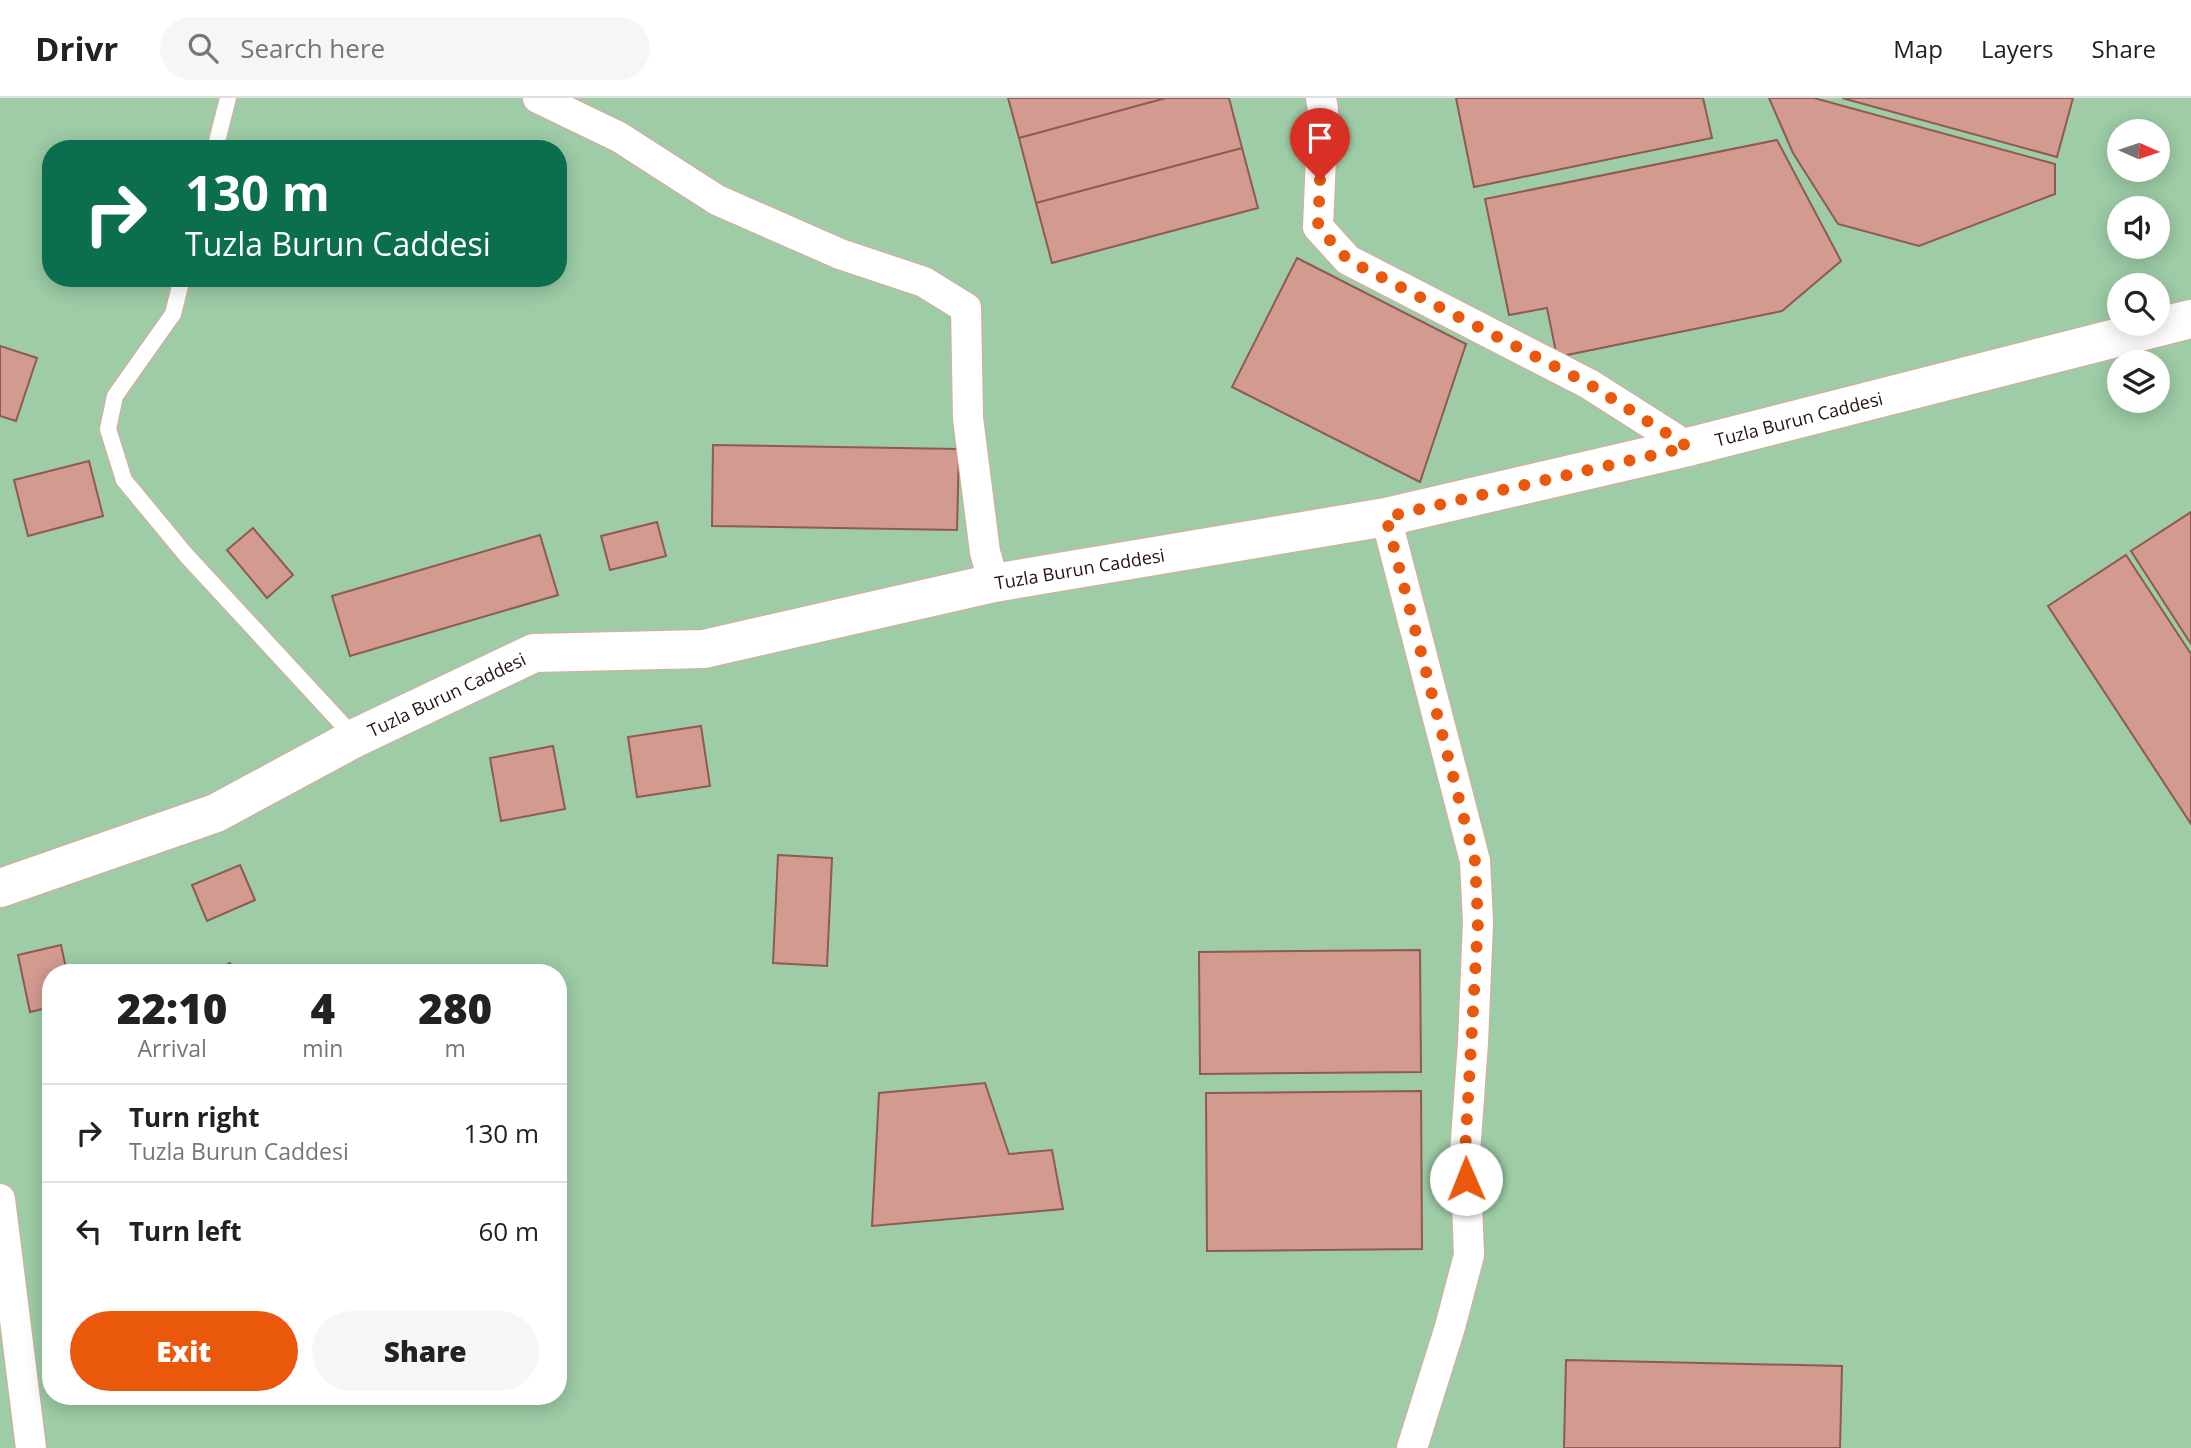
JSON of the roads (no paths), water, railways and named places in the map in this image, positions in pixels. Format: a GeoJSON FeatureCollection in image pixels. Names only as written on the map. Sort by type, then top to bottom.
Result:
{"type":"FeatureCollection","features":[{"type":"Feature","properties":{"kind":"main road","name":"Tuzla Burun Caddesi"},"geometry":{"type":"LineString","coordinates":[[0,888],[216,813],[355,738],[534,653],[704,649],[994,583],[1386,517],[1688,447],[2191,320]]}},
{"type":"Feature","properties":{"kind":"street"},"geometry":{"type":"LineString","coordinates":[[538,98],[619,137],[717,200],[840,254],[924,282],[966,308],[968,418],[985,552],[994,583]]}},
{"type":"Feature","properties":{"kind":"street"},"geometry":{"type":"LineString","coordinates":[[1321,98],[1318,227],[1348,260],[1589,384],[1688,447]]}},
{"type":"Feature","properties":{"kind":"street"},"geometry":{"type":"LineString","coordinates":[[1386,517],[1475,861],[1478,922],[1465,1153],[1469,1255],[1450,1327],[1412,1448]]}},
{"type":"Feature","properties":{"kind":"street"},"geometry":{"type":"LineString","coordinates":[[0,1199],[31,1448]]}},
{"type":"Feature","properties":{"kind":"lane"},"geometry":{"type":"LineString","coordinates":[[217,140],[228,98]]}},
{"type":"Feature","properties":{"kind":"lane"},"geometry":{"type":"LineString","coordinates":[[180,287],[173,314],[115,396],[108,429],[124,480],[186,555],[355,738]]}}]}
